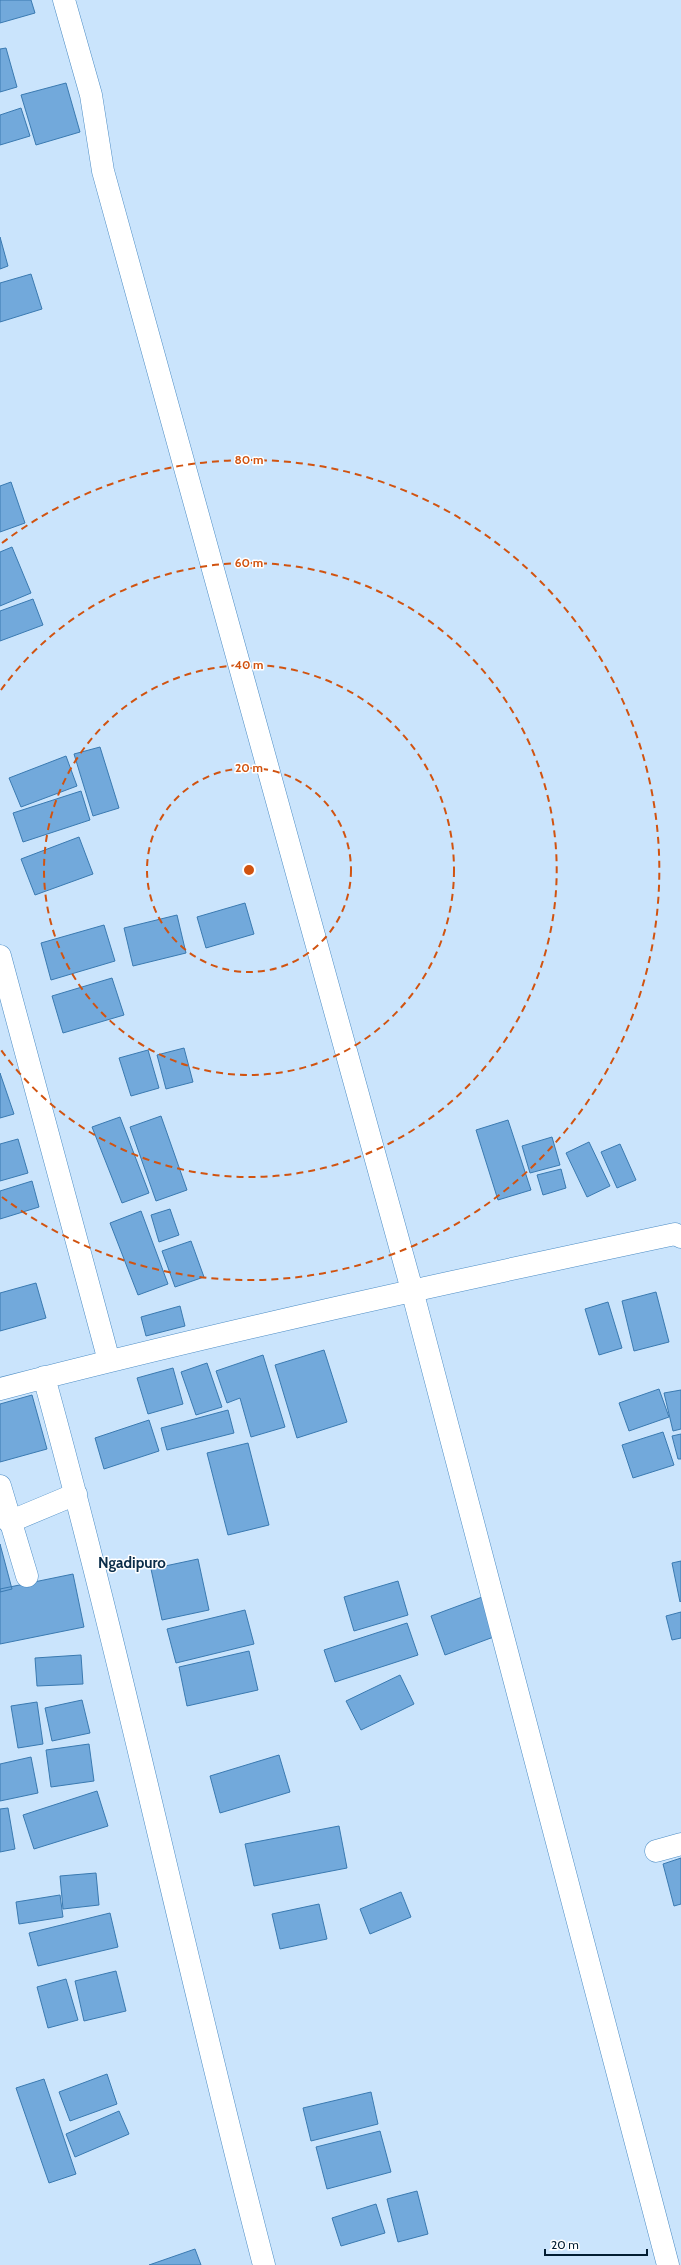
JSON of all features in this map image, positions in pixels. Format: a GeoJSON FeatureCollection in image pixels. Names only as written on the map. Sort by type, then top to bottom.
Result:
{"type":"FeatureCollection","features":[{"type":"Feature","properties":{"kind":"street"},"geometry":{"type":"LineString","coordinates":[[64,0],[91,95],[103,171],[423,1287],[668,2265]]}},
{"type":"Feature","properties":{"kind":"street"},"geometry":{"type":"LineString","coordinates":[[0,956],[109,1360]]}},
{"type":"Feature","properties":{"kind":"street"},"geometry":{"type":"LineString","coordinates":[[0,1389],[109,1360],[423,1287],[675,1234],[681,1237]]}},
{"type":"Feature","properties":{"kind":"street"},"geometry":{"type":"LineString","coordinates":[[44,1377],[76,1494],[232,2142],[264,2265]]}},
{"type":"Feature","properties":{"kind":"street"},"geometry":{"type":"LineString","coordinates":[[0,1486],[9,1522],[27,1576]]}},
{"type":"Feature","properties":{"kind":"street"},"geometry":{"type":"LineString","coordinates":[[9,1522],[76,1494]]}},
{"type":"Feature","properties":{"kind":"street"},"geometry":{"type":"LineString","coordinates":[[656,1851],[681,1844]]}},
{"type":"Feature","properties":{"kind":"building"},"geometry":{"type":"Polygon","coordinates":[[[0,0],[31,0],[35,13],[0,23],[0,0]]]}},
{"type":"Feature","properties":{"kind":"building"},"geometry":{"type":"Polygon","coordinates":[[[6,48],[17,87],[0,92],[0,49],[6,48]]]}},
{"type":"Feature","properties":{"kind":"building"},"geometry":{"type":"Polygon","coordinates":[[[66,83],[80,132],[36,145],[21,95],[66,83]]]}},
{"type":"Feature","properties":{"kind":"building"},"geometry":{"type":"Polygon","coordinates":[[[21,108],[30,136],[0,145],[0,115],[21,108]]]}},
{"type":"Feature","properties":{"kind":"building"},"geometry":{"type":"Polygon","coordinates":[[[0,237],[8,266],[0,269],[0,237]]]}},
{"type":"Feature","properties":{"kind":"building"},"geometry":{"type":"Polygon","coordinates":[[[31,274],[42,309],[0,322],[0,283],[31,274]]]}},
{"type":"Feature","properties":{"kind":"building"},"geometry":{"type":"Polygon","coordinates":[[[11,482],[25,523],[0,532],[0,486],[11,482]]]}},
{"type":"Feature","properties":{"kind":"building"},"geometry":{"type":"Polygon","coordinates":[[[12,547],[31,593],[0,606],[0,552],[12,547]]]}},
{"type":"Feature","properties":{"kind":"building"},"geometry":{"type":"Polygon","coordinates":[[[33,599],[43,625],[0,641],[0,611],[33,599]]]}},
{"type":"Feature","properties":{"kind":"building"},"geometry":{"type":"Polygon","coordinates":[[[100,747],[119,808],[93,816],[74,754],[100,747]]]}},
{"type":"Feature","properties":{"kind":"building"},"geometry":{"type":"Polygon","coordinates":[[[66,756],[77,786],[21,807],[9,778],[66,756]]]}},
{"type":"Feature","properties":{"kind":"building"},"geometry":{"type":"Polygon","coordinates":[[[81,791],[90,820],[23,842],[13,813],[81,791]]]}},
{"type":"Feature","properties":{"kind":"building"},"geometry":{"type":"Polygon","coordinates":[[[79,837],[93,874],[35,895],[21,859],[79,837]]]}},
{"type":"Feature","properties":{"kind":"building"},"geometry":{"type":"Polygon","coordinates":[[[245,903],[254,934],[206,948],[197,917],[245,903]]]}},
{"type":"Feature","properties":{"kind":"building"},"geometry":{"type":"Polygon","coordinates":[[[177,915],[186,953],[133,966],[124,928],[177,915]]]}},
{"type":"Feature","properties":{"kind":"building"},"geometry":{"type":"Polygon","coordinates":[[[104,925],[115,961],[51,980],[41,943],[104,925]]]}},
{"type":"Feature","properties":{"kind":"building"},"geometry":{"type":"Polygon","coordinates":[[[112,978],[124,1015],[63,1033],[52,996],[112,978]]]}},
{"type":"Feature","properties":{"kind":"building"},"geometry":{"type":"Polygon","coordinates":[[[184,1048],[193,1082],[166,1089],[157,1055],[184,1048]]]}},
{"type":"Feature","properties":{"kind":"building"},"geometry":{"type":"Polygon","coordinates":[[[148,1050],[159,1088],[131,1096],[119,1058],[148,1050]]]}},
{"type":"Feature","properties":{"kind":"building"},"geometry":{"type":"Polygon","coordinates":[[[0,1073],[14,1114],[0,1118],[0,1073]]]}},
{"type":"Feature","properties":{"kind":"building"},"geometry":{"type":"Polygon","coordinates":[[[161,1116],[187,1190],[156,1201],[130,1127],[161,1116]]]}},
{"type":"Feature","properties":{"kind":"building"},"geometry":{"type":"Polygon","coordinates":[[[120,1117],[149,1193],[122,1203],[92,1127],[120,1117]]]}},
{"type":"Feature","properties":{"kind":"building"},"geometry":{"type":"Polygon","coordinates":[[[508,1120],[531,1190],[498,1200],[476,1130],[508,1120]]]}},
{"type":"Feature","properties":{"kind":"building"},"geometry":{"type":"Polygon","coordinates":[[[552,1137],[560,1165],[530,1173],[522,1146],[552,1137]]]}},
{"type":"Feature","properties":{"kind":"building"},"geometry":{"type":"Polygon","coordinates":[[[18,1139],[28,1173],[0,1181],[0,1144],[18,1139]]]}},
{"type":"Feature","properties":{"kind":"building"},"geometry":{"type":"Polygon","coordinates":[[[589,1142],[610,1186],[587,1197],[566,1153],[589,1142]]]}},
{"type":"Feature","properties":{"kind":"building"},"geometry":{"type":"Polygon","coordinates":[[[620,1144],[636,1180],[617,1188],[601,1152],[620,1144]]]}},
{"type":"Feature","properties":{"kind":"building"},"geometry":{"type":"Polygon","coordinates":[[[561,1169],[566,1188],[543,1195],[537,1175],[561,1169]]]}},
{"type":"Feature","properties":{"kind":"building"},"geometry":{"type":"Polygon","coordinates":[[[32,1181],[39,1207],[0,1219],[0,1191],[32,1181]]]}},
{"type":"Feature","properties":{"kind":"building"},"geometry":{"type":"Polygon","coordinates":[[[170,1209],[179,1235],[159,1242],[151,1215],[170,1209]]]}},
{"type":"Feature","properties":{"kind":"building"},"geometry":{"type":"Polygon","coordinates":[[[141,1211],[168,1284],[138,1295],[110,1223],[141,1211]]]}},
{"type":"Feature","properties":{"kind":"building"},"geometry":{"type":"Polygon","coordinates":[[[191,1241],[204,1277],[175,1287],[162,1251],[191,1241]]]}},
{"type":"Feature","properties":{"kind":"building"},"geometry":{"type":"Polygon","coordinates":[[[36,1283],[46,1318],[0,1331],[0,1293],[36,1283]]]}},
{"type":"Feature","properties":{"kind":"building"},"geometry":{"type":"Polygon","coordinates":[[[656,1292],[669,1342],[634,1351],[622,1301],[656,1292]]]}},
{"type":"Feature","properties":{"kind":"building"},"geometry":{"type":"Polygon","coordinates":[[[608,1302],[622,1348],[599,1355],[585,1309],[608,1302]]]}},
{"type":"Feature","properties":{"kind":"building"},"geometry":{"type":"Polygon","coordinates":[[[180,1306],[185,1326],[146,1336],[141,1317],[180,1306]]]}},
{"type":"Feature","properties":{"kind":"building"},"geometry":{"type":"Polygon","coordinates":[[[324,1350],[347,1422],[297,1438],[275,1365],[324,1350]]]}},
{"type":"Feature","properties":{"kind":"building"},"geometry":{"type":"Polygon","coordinates":[[[263,1355],[285,1427],[251,1437],[240,1398],[227,1403],[216,1371],[263,1355]]]}},
{"type":"Feature","properties":{"kind":"building"},"geometry":{"type":"Polygon","coordinates":[[[207,1363],[222,1407],[196,1415],[181,1372],[207,1363]]]}},
{"type":"Feature","properties":{"kind":"building"},"geometry":{"type":"Polygon","coordinates":[[[173,1368],[183,1404],[148,1414],[137,1378],[173,1368]]]}},
{"type":"Feature","properties":{"kind":"building"},"geometry":{"type":"Polygon","coordinates":[[[659,1389],[669,1417],[629,1431],[619,1403],[659,1389]]]}},
{"type":"Feature","properties":{"kind":"building"},"geometry":{"type":"Polygon","coordinates":[[[681,1390],[681,1429],[673,1431],[664,1393],[681,1390]]]}},
{"type":"Feature","properties":{"kind":"building"},"geometry":{"type":"Polygon","coordinates":[[[32,1395],[47,1449],[0,1462],[0,1404],[32,1395]]]}},
{"type":"Feature","properties":{"kind":"building"},"geometry":{"type":"Polygon","coordinates":[[[228,1410],[234,1433],[167,1450],[161,1428],[228,1410]]]}},
{"type":"Feature","properties":{"kind":"building"},"geometry":{"type":"Polygon","coordinates":[[[149,1420],[159,1451],[104,1469],[95,1438],[149,1420]]]}},
{"type":"Feature","properties":{"kind":"building"},"geometry":{"type":"Polygon","coordinates":[[[663,1432],[674,1465],[633,1478],[622,1445],[663,1432]]]}},
{"type":"Feature","properties":{"kind":"building"},"geometry":{"type":"Polygon","coordinates":[[[681,1434],[681,1459],[678,1459],[672,1436],[681,1434]]]}},
{"type":"Feature","properties":{"kind":"building"},"geometry":{"type":"Polygon","coordinates":[[[248,1443],[269,1525],[228,1535],[207,1453],[248,1443]]]}},
{"type":"Feature","properties":{"kind":"building"},"geometry":{"type":"Polygon","coordinates":[[[0,1544],[12,1589],[0,1592],[0,1544]]]}},
{"type":"Feature","properties":{"kind":"building"},"geometry":{"type":"Polygon","coordinates":[[[198,1559],[209,1610],[162,1620],[151,1569],[198,1559]]]}},
{"type":"Feature","properties":{"kind":"building"},"geometry":{"type":"Polygon","coordinates":[[[681,1561],[681,1601],[680,1602],[672,1563],[681,1561]]]}},
{"type":"Feature","properties":{"kind":"building"},"geometry":{"type":"Polygon","coordinates":[[[73,1574],[84,1627],[0,1644],[0,1589],[73,1574]]]}},
{"type":"Feature","properties":{"kind":"building"},"geometry":{"type":"Polygon","coordinates":[[[398,1581],[408,1615],[354,1631],[344,1597],[398,1581]]]}},
{"type":"Feature","properties":{"kind":"building"},"geometry":{"type":"Polygon","coordinates":[[[485,1596],[499,1635],[445,1655],[431,1616],[485,1596]]]}},
{"type":"Feature","properties":{"kind":"building"},"geometry":{"type":"Polygon","coordinates":[[[245,1610],[254,1644],[176,1663],[167,1629],[245,1610]]]}},
{"type":"Feature","properties":{"kind":"building"},"geometry":{"type":"Polygon","coordinates":[[[681,1612],[681,1638],[672,1640],[666,1616],[681,1612]]]}},
{"type":"Feature","properties":{"kind":"building"},"geometry":{"type":"Polygon","coordinates":[[[407,1623],[418,1655],[335,1682],[324,1650],[407,1623]]]}},
{"type":"Feature","properties":{"kind":"building"},"geometry":{"type":"Polygon","coordinates":[[[249,1651],[258,1690],[187,1706],[179,1667],[249,1651]]]}},
{"type":"Feature","properties":{"kind":"building"},"geometry":{"type":"Polygon","coordinates":[[[81,1655],[83,1684],[37,1686],[35,1658],[81,1655]]]}},
{"type":"Feature","properties":{"kind":"building"},"geometry":{"type":"Polygon","coordinates":[[[400,1675],[414,1704],[361,1730],[346,1701],[400,1675]]]}},
{"type":"Feature","properties":{"kind":"building"},"geometry":{"type":"Polygon","coordinates":[[[82,1700],[90,1733],[52,1741],[45,1708],[82,1700]]]}},
{"type":"Feature","properties":{"kind":"building"},"geometry":{"type":"Polygon","coordinates":[[[37,1702],[43,1744],[18,1748],[11,1706],[37,1702]]]}},
{"type":"Feature","properties":{"kind":"building"},"geometry":{"type":"Polygon","coordinates":[[[89,1744],[94,1781],[51,1787],[46,1750],[89,1744]]]}},
{"type":"Feature","properties":{"kind":"building"},"geometry":{"type":"Polygon","coordinates":[[[279,1755],[290,1792],[220,1813],[210,1776],[279,1755]]]}},
{"type":"Feature","properties":{"kind":"building"},"geometry":{"type":"Polygon","coordinates":[[[31,1757],[38,1793],[0,1801],[0,1764],[31,1757]]]}},
{"type":"Feature","properties":{"kind":"building"},"geometry":{"type":"Polygon","coordinates":[[[97,1791],[108,1826],[34,1849],[23,1815],[97,1791]]]}},
{"type":"Feature","properties":{"kind":"building"},"geometry":{"type":"Polygon","coordinates":[[[8,1808],[15,1849],[0,1852],[0,1809],[8,1808]]]}},
{"type":"Feature","properties":{"kind":"building"},"geometry":{"type":"Polygon","coordinates":[[[339,1826],[347,1868],[254,1886],[245,1844],[339,1826]]]}},
{"type":"Feature","properties":{"kind":"building"},"geometry":{"type":"Polygon","coordinates":[[[681,1858],[681,1904],[674,1906],[663,1864],[681,1858]]]}},
{"type":"Feature","properties":{"kind":"building"},"geometry":{"type":"Polygon","coordinates":[[[96,1873],[99,1905],[63,1909],[60,1876],[96,1873]]]}},
{"type":"Feature","properties":{"kind":"building"},"geometry":{"type":"Polygon","coordinates":[[[401,1892],[411,1917],[370,1934],[360,1909],[401,1892]]]}},
{"type":"Feature","properties":{"kind":"building"},"geometry":{"type":"Polygon","coordinates":[[[60,1895],[63,1917],[19,1924],[16,1902],[60,1895]]]}},
{"type":"Feature","properties":{"kind":"building"},"geometry":{"type":"Polygon","coordinates":[[[319,1904],[327,1939],[280,1949],[272,1914],[319,1904]]]}},
{"type":"Feature","properties":{"kind":"building"},"geometry":{"type":"Polygon","coordinates":[[[110,1913],[118,1947],[38,1966],[29,1933],[110,1913]]]}},
{"type":"Feature","properties":{"kind":"building"},"geometry":{"type":"Polygon","coordinates":[[[116,1971],[126,2011],[84,2021],[75,1981],[116,1971]]]}},
{"type":"Feature","properties":{"kind":"building"},"geometry":{"type":"Polygon","coordinates":[[[66,1979],[78,2020],[48,2028],[37,1987],[66,1979]]]}},
{"type":"Feature","properties":{"kind":"building"},"geometry":{"type":"Polygon","coordinates":[[[107,2074],[117,2104],[70,2121],[59,2092],[107,2074]]]}},
{"type":"Feature","properties":{"kind":"building"},"geometry":{"type":"Polygon","coordinates":[[[44,2079],[76,2174],[49,2183],[16,2088],[44,2079]]]}},
{"type":"Feature","properties":{"kind":"building"},"geometry":{"type":"Polygon","coordinates":[[[371,2092],[378,2124],[311,2141],[303,2108],[371,2092]]]}},
{"type":"Feature","properties":{"kind":"building"},"geometry":{"type":"Polygon","coordinates":[[[119,2111],[129,2134],[75,2157],[66,2134],[119,2111]]]}},
{"type":"Feature","properties":{"kind":"building"},"geometry":{"type":"Polygon","coordinates":[[[380,2131],[391,2172],[327,2189],[316,2147],[380,2131]]]}},
{"type":"Feature","properties":{"kind":"building"},"geometry":{"type":"Polygon","coordinates":[[[417,2191],[428,2234],[398,2242],[387,2199],[417,2191]]]}},
{"type":"Feature","properties":{"kind":"building"},"geometry":{"type":"Polygon","coordinates":[[[376,2204],[385,2233],[341,2246],[332,2218],[376,2204]]]}},
{"type":"Feature","properties":{"kind":"building"},"geometry":{"type":"Polygon","coordinates":[[[195,2249],[201,2265],[149,2265],[195,2249]]]}},
{"type":"Feature","properties":{"kind":"district","name":"Ngadipuro"},"geometry":{"type":"Point","coordinates":[132,1563]}}]}
